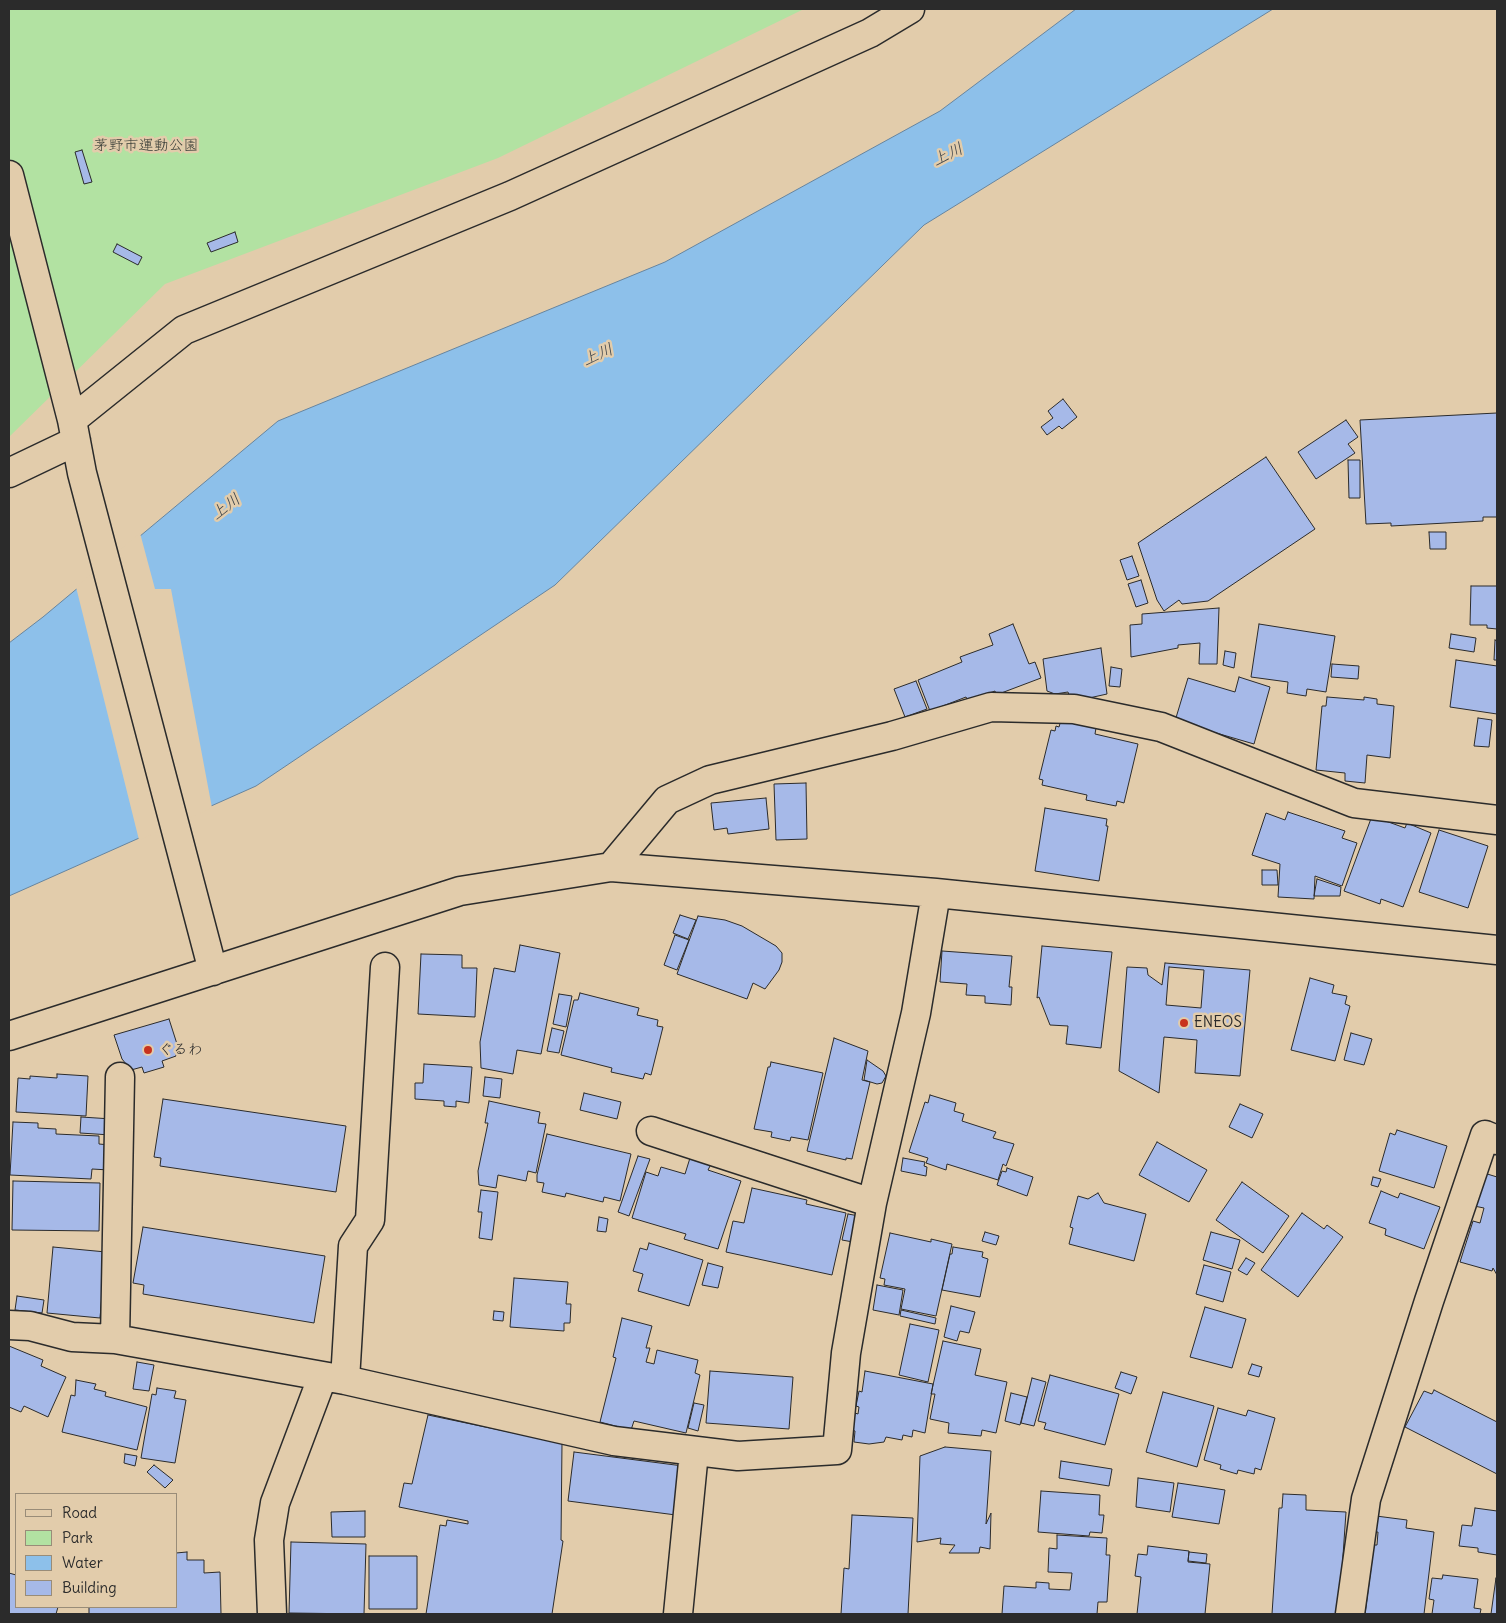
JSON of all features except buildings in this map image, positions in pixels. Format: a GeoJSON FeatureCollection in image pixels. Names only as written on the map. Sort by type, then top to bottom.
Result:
{"type":"FeatureCollection","features":[{"type":"Feature","properties":{"kind":"street"},"geometry":{"type":"LineString","coordinates":[[9,474],[74,430],[184,330],[510,196],[870,33],[910,9]]}},
{"type":"Feature","properties":{"kind":"street"},"geometry":{"type":"LineString","coordinates":[[9,175],[74,430],[82,473],[213,971]]}},
{"type":"Feature","properties":{"kind":"street"},"geometry":{"type":"LineString","coordinates":[[611,866],[667,800],[710,780],[892,736],[991,707],[1074,710],[1161,727],[1354,803],[1497,820]]}},
{"type":"Feature","properties":{"kind":"street"},"geometry":{"type":"LineString","coordinates":[[9,1036],[460,891],[611,866],[936,893],[1497,950]]}},
{"type":"Feature","properties":{"kind":"street"},"geometry":{"type":"LineString","coordinates":[[9,1325],[30,1326],[72,1337],[115,1339],[334,1379],[614,1441],[738,1456],[837,1450],[846,1352],[872,1203],[916,1013],[936,893]]}},
{"type":"Feature","properties":{"kind":"street"},"geometry":{"type":"LineString","coordinates":[[272,1614],[269,1540],[275,1503],[334,1379],[353,1246],[370,1220],[385,967]]}},
{"type":"Feature","properties":{"kind":"street"},"geometry":{"type":"LineString","coordinates":[[115,1339],[120,1077]]}},
{"type":"Feature","properties":{"kind":"street"},"geometry":{"type":"LineString","coordinates":[[651,1130],[872,1203]]}},
{"type":"Feature","properties":{"kind":"street"},"geometry":{"type":"LineString","coordinates":[[1350,1614],[1366,1499],[1429,1301],[1485,1136],[1497,1140]]}},
{"type":"Feature","properties":{"kind":"street"},"geometry":{"type":"LineString","coordinates":[[678,1614],[694,1452]]}},
{"type":"Feature","properties":{"kind":"green space","name":"茅野市運動公園"},"geometry":{"type":"Polygon","coordinates":[[[9,9],[804,9],[498,158],[165,284],[9,437],[9,9]]]}},
{"type":"Feature","properties":{"kind":"water","name":"上川"},"geometry":{"type":"Polygon","coordinates":[[[1076,9],[1273,9],[924,225],[555,585],[256,786],[9,896],[9,643],[43,617],[278,421],[665,262],[940,111],[1076,9]]]}},
{"type":"Feature","properties":{"kind":"pier"},"geometry":{"type":"Polygon","coordinates":[[[140,533],[155,589],[171,589],[212,808],[139,840],[76,587],[140,533]]]}},
{"type":"Feature","properties":{"kind":"place","name":"ENEOS"},"geometry":{"type":"Point","coordinates":[1184,1023]}},
{"type":"Feature","properties":{"kind":"place","name":"ぐるわ"},"geometry":{"type":"Point","coordinates":[148,1050]}}]}
